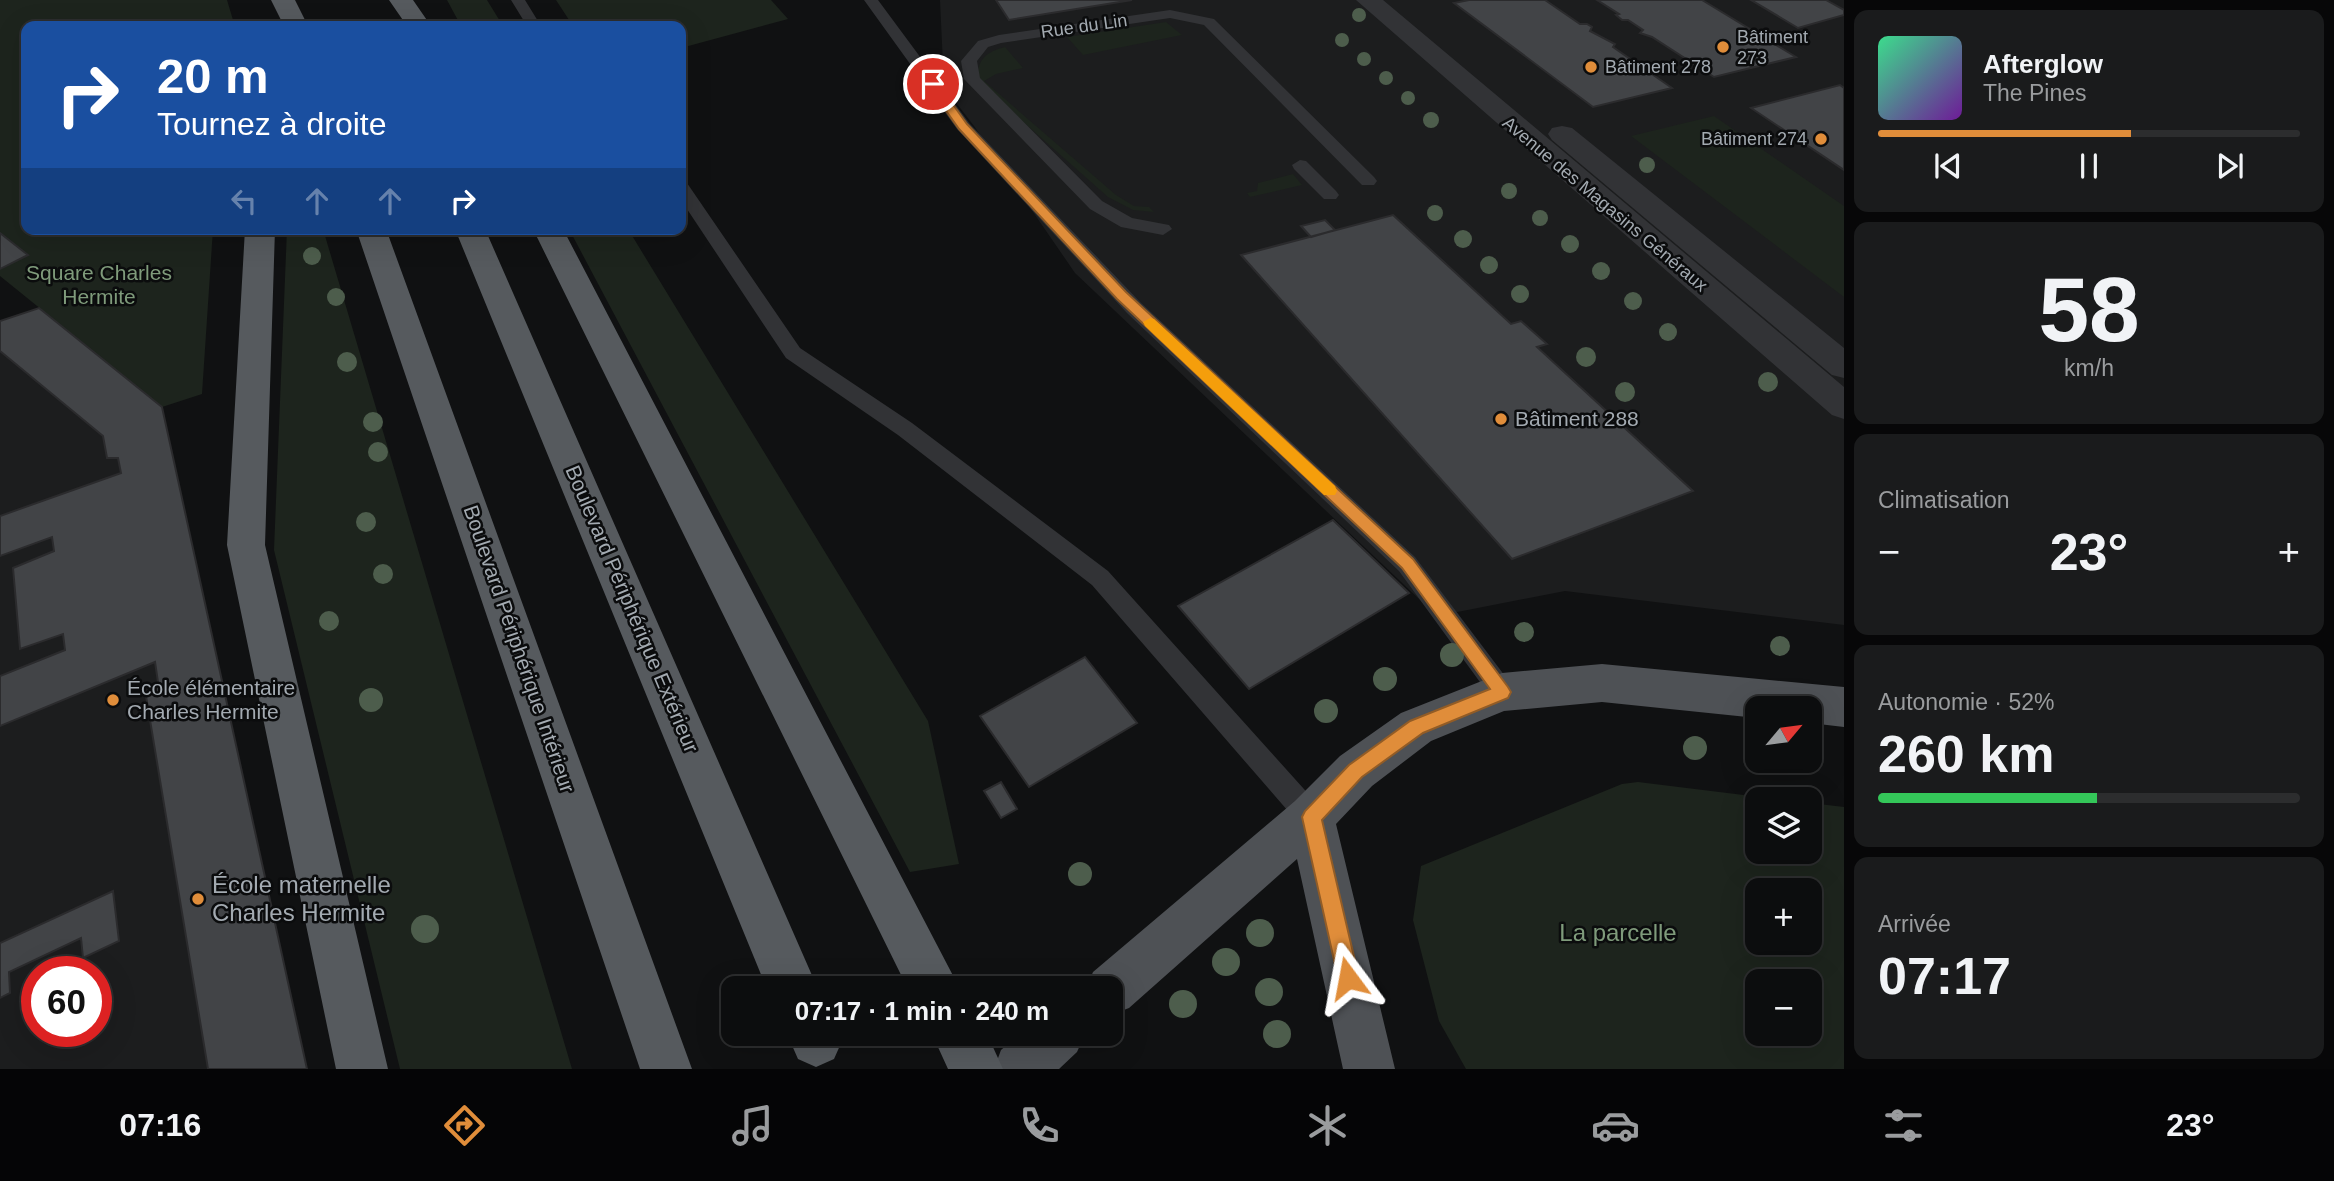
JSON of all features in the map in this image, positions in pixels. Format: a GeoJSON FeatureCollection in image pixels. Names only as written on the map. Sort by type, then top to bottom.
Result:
{"type":"FeatureCollection","features":[{"type":"Feature","properties":{"kind":"highway"},"geometry":{"type":"LineString","coordinates":[[382,0],[389,21]]}},
{"type":"Feature","properties":{"kind":"highway"},"geometry":{"type":"LineString","coordinates":[[401,0],[416,21]]}},
{"type":"Feature","properties":{"kind":"highway"},"geometry":{"type":"LineString","coordinates":[[272,4],[291,21]]}},
{"type":"Feature","properties":{"kind":"highway"},"geometry":{"type":"LineString","coordinates":[[260,235],[246,545],[362,1069]]}},
{"type":"Feature","properties":{"kind":"highway","name":"Boulevard Périphérique Intérieur"},"geometry":{"type":"LineString","coordinates":[[373,235],[666,1069]]}},
{"type":"Feature","properties":{"kind":"highway","name":"Boulevard Périphérique Extérieur"},"geometry":{"type":"LineString","coordinates":[[473,235],[787,976]]}},
{"type":"Feature","properties":{"kind":"highway"},"geometry":{"type":"LineString","coordinates":[[551,235],[928,976]]}},
{"type":"Feature","properties":{"kind":"highway"},"geometry":{"type":"LineString","coordinates":[[965,1046],[977,1069]]}},
{"type":"Feature","properties":{"kind":"main road"},"geometry":{"type":"LineString","coordinates":[[1123,980],[1311,817],[1356,771],[1416,727],[1502,692],[1602,683],[1844,707]]}},
{"type":"Feature","properties":{"kind":"main road"},"geometry":{"type":"LineString","coordinates":[[1311,817],[1369,1069]]}},
{"type":"Feature","properties":{"kind":"main road"},"geometry":{"type":"LineString","coordinates":[[1020,1069],[1046,1046]]}},
{"type":"Feature","properties":{"kind":"street","name":"Avenue des Magasins Généraux"},"geometry":{"type":"LineString","coordinates":[[1368,0],[1476,95],[1844,406]]}},
{"type":"Feature","properties":{"kind":"street","name":"Avenue des Magasins Généraux"},"geometry":{"type":"LineString","coordinates":[[1398,0],[1844,366]]}},
{"type":"Feature","properties":{"kind":"lane"},"geometry":{"type":"LineString","coordinates":[[518,0],[531,21]]}},
{"type":"Feature","properties":{"kind":"lane"},"geometry":{"type":"LineString","coordinates":[[872,0],[963,126],[1134,308],[1408,564],[1502,692]]}},
{"type":"Feature","properties":{"kind":"lane"},"geometry":{"type":"LineString","coordinates":[[1158,0],[1170,14]]}},
{"type":"Feature","properties":{"kind":"lane","name":"Rue du Lin"},"geometry":{"type":"LineString","coordinates":[[1163,229],[1127,223],[1096,205],[972,79],[968,69],[974,53],[983,44],[999,39],[1170,14],[1209,22],[1368,181]]}},
{"type":"Feature","properties":{"kind":"lane"},"geometry":{"type":"LineString","coordinates":[[1300,165],[1330,195]]}},
{"type":"Feature","properties":{"kind":"lane"},"geometry":{"type":"LineString","coordinates":[[686,194],[793,353],[905,429],[1100,578],[1311,817]]}},
{"type":"Feature","properties":{"kind":"shaded area"},"geometry":{"type":"Polygon","coordinates":[[[940,0],[1844,0],[1844,625],[1565,591],[1437,616],[1075,273],[944,87],[940,0]]]}},
{"type":"Feature","properties":{"kind":"shaded area"},"geometry":{"type":"Polygon","coordinates":[[[39,308],[162,407],[306,1069],[0,1069],[0,321],[39,308]]]}},
{"type":"Feature","properties":{"kind":"green space","name":"Square Charles Hermite"},"geometry":{"type":"Polygon","coordinates":[[[0,0],[227,0],[233,21],[21,21],[21,235],[213,235],[202,394],[162,407],[0,276],[0,0]]]}},
{"type":"Feature","properties":{"kind":"green space"},"geometry":{"type":"Polygon","coordinates":[[[447,0],[487,0],[500,21],[458,21],[447,0]]]}},
{"type":"Feature","properties":{"kind":"green space"},"geometry":{"type":"Polygon","coordinates":[[[556,0],[771,0],[788,19],[686,47],[686,21],[570,21],[556,0]]]}},
{"type":"Feature","properties":{"kind":"green space"},"geometry":{"type":"Polygon","coordinates":[[[1166,22],[1182,35],[1083,55],[1067,37],[1166,22]]]}},
{"type":"Feature","properties":{"kind":"green space"},"geometry":{"type":"Polygon","coordinates":[[[1005,47],[1023,68],[996,74],[984,81],[1116,195],[1134,206],[1149,207],[1154,212],[1133,210],[1108,197],[978,82],[983,58],[1005,47]]]}},
{"type":"Feature","properties":{"kind":"green space"},"geometry":{"type":"Polygon","coordinates":[[[1714,116],[1844,206],[1844,297],[1631,136],[1714,116]]]}},
{"type":"Feature","properties":{"kind":"green space"},"geometry":{"type":"Polygon","coordinates":[[[1293,174],[1302,185],[1250,197],[1247,193],[1257,191],[1258,183],[1293,174]]]}},
{"type":"Feature","properties":{"kind":"green space"},"geometry":{"type":"Polygon","coordinates":[[[287,235],[325,235],[572,1069],[400,1069],[274,550],[287,235]]]}},
{"type":"Feature","properties":{"kind":"green space"},"geometry":{"type":"Polygon","coordinates":[[[572,235],[632,235],[928,721],[959,864],[910,872],[572,235]]]}},
{"type":"Feature","properties":{"kind":"green space","name":"La parcelle"},"geometry":{"type":"Polygon","coordinates":[[[1638,782],[1745,795],[1745,864],[1822,864],[1822,804],[1844,807],[1844,1069],[1466,1069],[1439,1021],[1413,920],[1421,866],[1622,784],[1638,782]]]}},
{"type":"Feature","properties":{"kind":"building"},"geometry":{"type":"Polygon","coordinates":[[[996,0],[1132,0],[1009,20],[996,0]]]}},
{"type":"Feature","properties":{"kind":"building","name":"Bâtiment 278"},"geometry":{"type":"Polygon","coordinates":[[[1469,0],[1545,0],[1580,24],[1592,27],[1590,31],[1615,44],[1613,47],[1672,88],[1593,107],[1454,3],[1469,0]]]}},
{"type":"Feature","properties":{"kind":"building","name":"Bâtiment 273"},"geometry":{"type":"Polygon","coordinates":[[[1597,0],[1702,0],[1796,57],[1714,77],[1652,37],[1640,33],[1643,30],[1628,20],[1622,20],[1616,15],[1619,14],[1597,0]]]}},
{"type":"Feature","properties":{"kind":"building"},"geometry":{"type":"Polygon","coordinates":[[[1751,0],[1826,0],[1844,10],[1844,15],[1798,28],[1751,0]]]}},
{"type":"Feature","properties":{"kind":"building","name":"Bâtiment 274"},"geometry":{"type":"Polygon","coordinates":[[[1840,85],[1844,88],[1844,170],[1751,108],[1840,85]]]}},
{"type":"Feature","properties":{"kind":"building","name":"Bâtiment 288"},"geometry":{"type":"Polygon","coordinates":[[[1393,215],[1511,324],[1521,321],[1547,344],[1537,347],[1693,491],[1512,559],[1241,255],[1393,215]]]}},
{"type":"Feature","properties":{"kind":"building"},"geometry":{"type":"Polygon","coordinates":[[[1325,220],[1335,230],[1311,237],[1301,226],[1325,220]]]}},
{"type":"Feature","properties":{"kind":"building"},"geometry":{"type":"Polygon","coordinates":[[[0,233],[28,255],[0,269],[0,233]]]}},
{"type":"Feature","properties":{"kind":"building"},"geometry":{"type":"Polygon","coordinates":[[[39,308],[162,407],[307,1069],[208,1069],[146,696],[148,688],[158,682],[155,662],[0,726],[0,676],[65,650],[63,634],[20,649],[13,568],[54,551],[52,537],[0,556],[0,516],[121,473],[118,458],[107,458],[103,436],[0,351],[0,321],[39,308]]]}},
{"type":"Feature","properties":{"kind":"building"},"geometry":{"type":"Polygon","coordinates":[[[1333,520],[1409,593],[1249,689],[1178,606],[1333,520]]]}},
{"type":"Feature","properties":{"kind":"building"},"geometry":{"type":"Polygon","coordinates":[[[1085,657],[1137,723],[1029,787],[980,716],[1085,657]]]}},
{"type":"Feature","properties":{"kind":"building"},"geometry":{"type":"Polygon","coordinates":[[[1001,782],[1017,809],[1001,818],[984,791],[1001,782]]]}},
{"type":"Feature","properties":{"kind":"building"},"geometry":{"type":"Polygon","coordinates":[[[113,891],[119,941],[87,956],[83,956],[81,938],[43,956],[21,956],[21,966],[9,972],[10,993],[0,998],[0,943],[113,891]]]}},
{"type":"Feature","properties":{"kind":"slow traffic"},"geometry":{"type":"LineString","coordinates":[[1150,322],[1329,491]]}},
{"type":"Feature","properties":{"kind":"place","name":"Bâtiment 273"},"geometry":{"type":"Point","coordinates":[1723,47]}},
{"type":"Feature","properties":{"kind":"place","name":"Bâtiment 278"},"geometry":{"type":"Point","coordinates":[1591,67]}},
{"type":"Feature","properties":{"kind":"place","name":"Bâtiment 274"},"geometry":{"type":"Point","coordinates":[1821,139]}},
{"type":"Feature","properties":{"kind":"place","name":"Bâtiment 288"},"geometry":{"type":"Point","coordinates":[1501,419]}},
{"type":"Feature","properties":{"kind":"place","name":"École élémentaire Charles Hermite"},"geometry":{"type":"Point","coordinates":[113,700]}},
{"type":"Feature","properties":{"kind":"place","name":"École maternelle Charles Hermite"},"geometry":{"type":"Point","coordinates":[198,899]}},
{"type":"Feature","properties":{"kind":"route"},"geometry":{"type":"LineString","coordinates":[[933,84],[963,126],[1122,296],[1408,564],[1502,692],[1416,727],[1356,771],[1311,817],[1348,978]]}}]}
